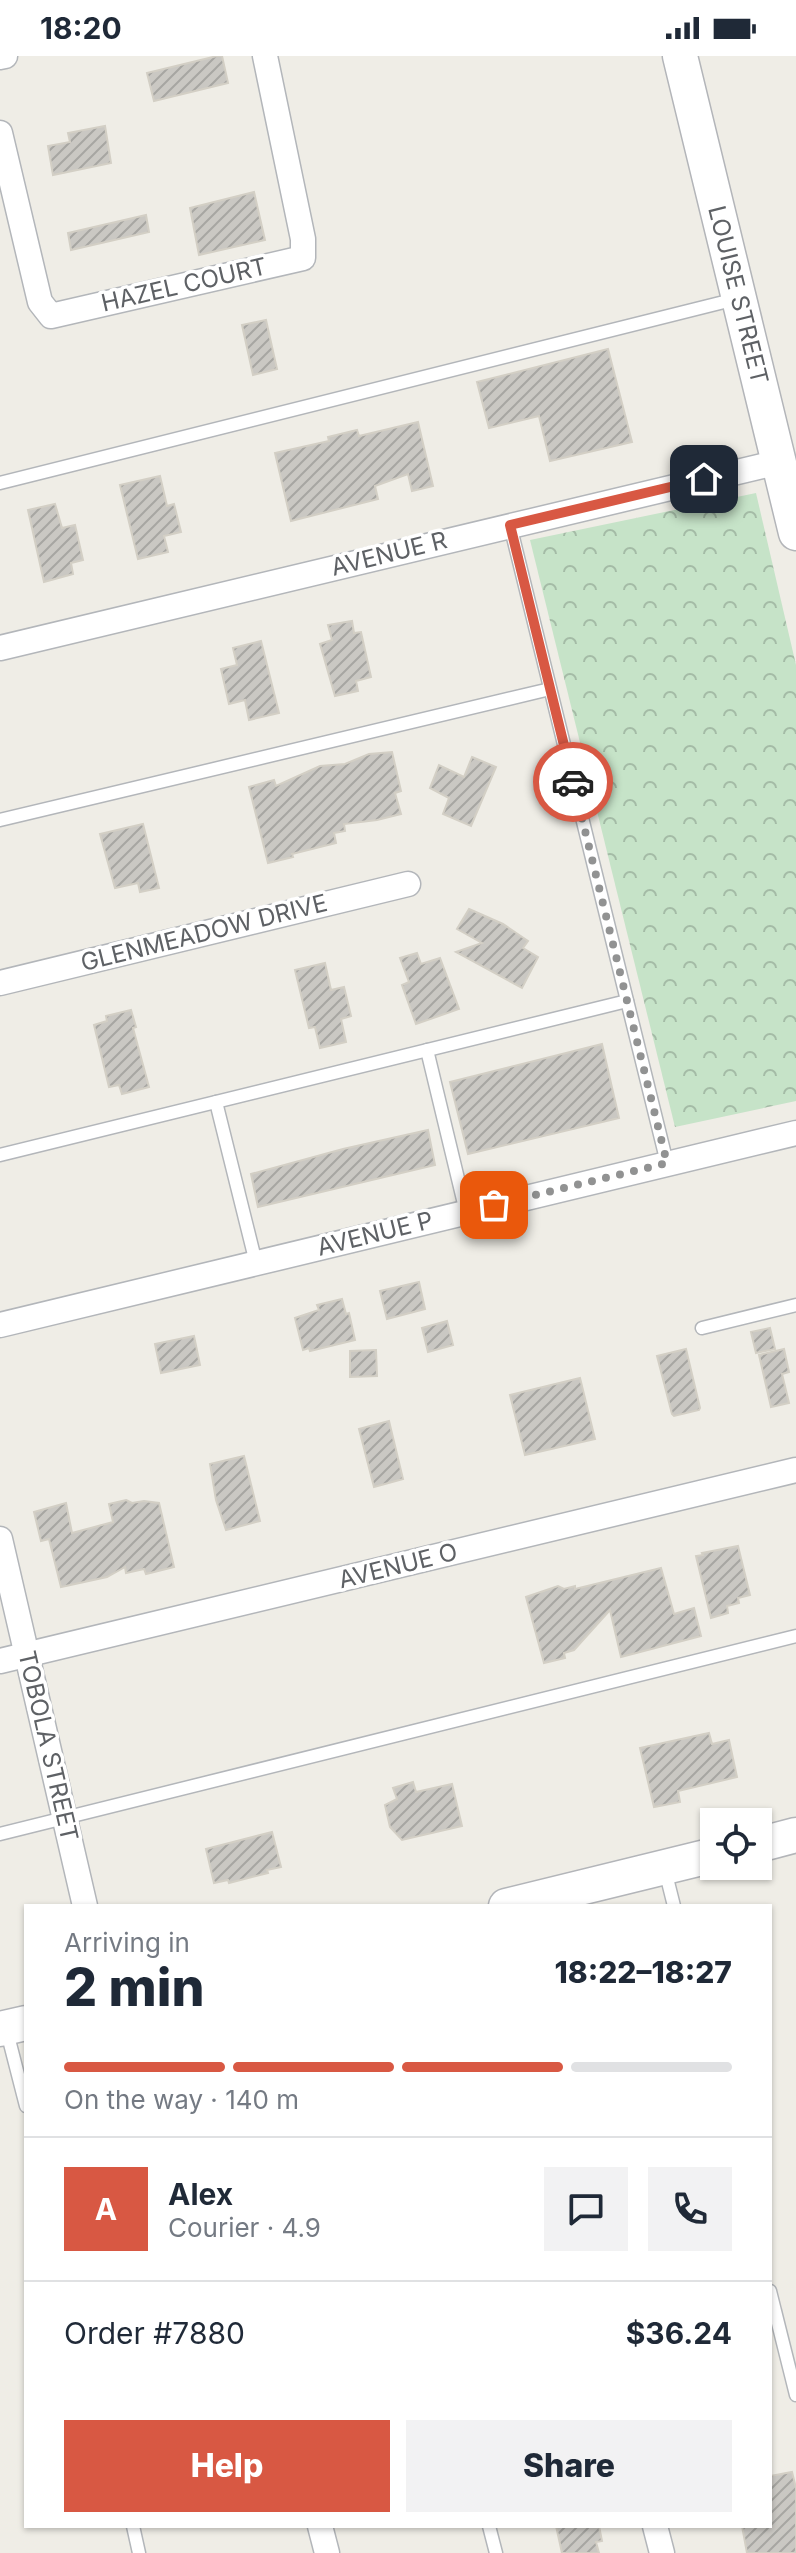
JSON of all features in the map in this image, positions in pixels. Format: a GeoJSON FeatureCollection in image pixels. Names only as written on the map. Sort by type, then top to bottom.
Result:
{"type":"FeatureCollection","features":[{"type":"Feature","properties":{"kind":"street","name":"HAZEL COURT"},"geometry":{"type":"LineString","coordinates":[[0,133],[40,302],[51,316],[303,258],[303,239],[265,56]]}},
{"type":"Feature","properties":{"kind":"street","name":"LOUISE STREET"},"geometry":{"type":"LineString","coordinates":[[680,56],[796,533]]}},
{"type":"Feature","properties":{"kind":"street","name":"AVENUE R"},"geometry":{"type":"LineString","coordinates":[[0,648],[779,462]]}},
{"type":"Feature","properties":{"kind":"street","name":"GLENMEADOW DRIVE"},"geometry":{"type":"LineString","coordinates":[[0,983],[408,884]]}},
{"type":"Feature","properties":{"kind":"street","name":"AVENUE P"},"geometry":{"type":"LineString","coordinates":[[0,1325],[796,1133]]}},
{"type":"Feature","properties":{"kind":"street","name":"AVENUE O"},"geometry":{"type":"LineString","coordinates":[[0,1661],[796,1470]]}},
{"type":"Feature","properties":{"kind":"street","name":"TOBOLA STREET"},"geometry":{"type":"LineString","coordinates":[[0,1539],[85,1904]]}},
{"type":"Feature","properties":{"kind":"street"},"geometry":{"type":"LineString","coordinates":[[772,1841],[796,1835]]}},
{"type":"Feature","properties":{"kind":"street"},"geometry":{"type":"LineString","coordinates":[[514,1904],[700,1859]]}},
{"type":"Feature","properties":{"kind":"street"},"geometry":{"type":"LineString","coordinates":[[321,2528],[327,2553]]}},
{"type":"Feature","properties":{"kind":"street"},"geometry":{"type":"LineString","coordinates":[[656,2528],[662,2553]]}},
{"type":"Feature","properties":{"kind":"lane"},"geometry":{"type":"LineString","coordinates":[[0,483],[739,298]]}},
{"type":"Feature","properties":{"kind":"lane"},"geometry":{"type":"LineString","coordinates":[[510,525],[667,1163]]}},
{"type":"Feature","properties":{"kind":"lane"},"geometry":{"type":"LineString","coordinates":[[0,820],[550,689]]}},
{"type":"Feature","properties":{"kind":"lane"},"geometry":{"type":"LineString","coordinates":[[0,1155],[627,1001]]}},
{"type":"Feature","properties":{"kind":"lane"},"geometry":{"type":"LineString","coordinates":[[427,1050],[466,1212]]}},
{"type":"Feature","properties":{"kind":"lane"},"geometry":{"type":"LineString","coordinates":[[216,1102],[256,1263]]}},
{"type":"Feature","properties":{"kind":"lane"},"geometry":{"type":"LineString","coordinates":[[702,1328],[796,1305]]}},
{"type":"Feature","properties":{"kind":"lane"},"geometry":{"type":"LineString","coordinates":[[0,1834],[796,1636]]}},
{"type":"Feature","properties":{"kind":"lane"},"geometry":{"type":"LineString","coordinates":[[664,1868],[673,1904]]}},
{"type":"Feature","properties":{"kind":"lane"},"geometry":{"type":"LineString","coordinates":[[11,2026],[24,2095]]}},
{"type":"Feature","properties":{"kind":"lane"},"geometry":{"type":"LineString","coordinates":[[772,2299],[796,2395]]}},
{"type":"Feature","properties":{"kind":"lane"},"geometry":{"type":"LineString","coordinates":[[133,2528],[139,2553]]}},
{"type":"Feature","properties":{"kind":"lane"},"geometry":{"type":"LineString","coordinates":[[490,2528],[496,2553]]}},
{"type":"Feature","properties":{"kind":"green space"},"geometry":{"type":"Polygon","coordinates":[[[756,493],[796,665],[796,1101],[675,1127],[530,540],[756,493]]]}},
{"type":"Feature","properties":{"kind":"building"},"geometry":{"type":"Polygon","coordinates":[[[222,56],[228,83],[154,101],[147,73],[222,56]]]}},
{"type":"Feature","properties":{"kind":"building"},"geometry":{"type":"Polygon","coordinates":[[[105,126],[111,163],[53,175],[48,146],[70,142],[68,133],[105,126]]]}},
{"type":"Feature","properties":{"kind":"building"},"geometry":{"type":"Polygon","coordinates":[[[254,192],[265,240],[199,255],[190,208],[254,192]]]}},
{"type":"Feature","properties":{"kind":"building"},"geometry":{"type":"Polygon","coordinates":[[[146,215],[149,232],[71,250],[68,233],[146,215]]]}},
{"type":"Feature","properties":{"kind":"building"},"geometry":{"type":"Polygon","coordinates":[[[266,320],[277,369],[253,375],[242,325],[266,320]]]}},
{"type":"Feature","properties":{"kind":"building"},"geometry":{"type":"Polygon","coordinates":[[[608,349],[632,442],[550,461],[539,416],[489,428],[477,382],[608,349]]]}},
{"type":"Feature","properties":{"kind":"building"},"geometry":{"type":"Polygon","coordinates":[[[418,422],[433,486],[412,491],[408,474],[375,486],[378,499],[291,521],[275,453],[329,441],[328,437],[357,430],[359,436],[418,422]]]}},
{"type":"Feature","properties":{"kind":"building"},"geometry":{"type":"Polygon","coordinates":[[[160,476],[167,506],[174,504],[181,532],[164,536],[168,552],[138,559],[120,485],[160,476]]]}},
{"type":"Feature","properties":{"kind":"building"},"geometry":{"type":"Polygon","coordinates":[[[55,504],[62,528],[75,525],[83,560],[71,563],[73,574],[44,582],[28,510],[55,504]]]}},
{"type":"Feature","properties":{"kind":"building"},"geometry":{"type":"Polygon","coordinates":[[[352,621],[354,633],[361,632],[371,677],[356,681],[358,691],[335,696],[320,644],[332,640],[328,625],[352,621]]]}},
{"type":"Feature","properties":{"kind":"building"},"geometry":{"type":"Polygon","coordinates":[[[261,641],[279,713],[249,720],[245,700],[229,704],[221,669],[237,665],[233,648],[261,641]]]}},
{"type":"Feature","properties":{"kind":"building"},"geometry":{"type":"Polygon","coordinates":[[[392,752],[401,791],[395,793],[401,814],[344,824],[345,831],[334,833],[336,843],[268,863],[249,787],[274,780],[276,786],[320,766],[345,764],[369,754],[392,752]]]}},
{"type":"Feature","properties":{"kind":"building"},"geometry":{"type":"Polygon","coordinates":[[[472,757],[496,767],[471,826],[443,814],[449,798],[430,788],[439,765],[464,777],[472,757]]]}},
{"type":"Feature","properties":{"kind":"building"},"geometry":{"type":"Polygon","coordinates":[[[143,824],[159,888],[140,892],[138,883],[115,888],[100,834],[143,824]]]}},
{"type":"Feature","properties":{"kind":"building"},"geometry":{"type":"Polygon","coordinates":[[[469,909],[503,924],[528,941],[523,948],[538,957],[522,988],[456,952],[482,943],[457,929],[469,909]]]}},
{"type":"Feature","properties":{"kind":"building"},"geometry":{"type":"Polygon","coordinates":[[[417,953],[421,964],[440,958],[459,1009],[416,1024],[402,985],[409,982],[400,958],[417,953]]]}},
{"type":"Feature","properties":{"kind":"building"},"geometry":{"type":"Polygon","coordinates":[[[325,963],[331,990],[344,987],[351,1016],[341,1019],[346,1042],[320,1048],[315,1027],[309,1028],[295,970],[325,963]]]}},
{"type":"Feature","properties":{"kind":"building"},"geometry":{"type":"Polygon","coordinates":[[[131,1010],[149,1087],[122,1094],[119,1085],[109,1087],[94,1025],[107,1021],[106,1016],[131,1010]]]}},
{"type":"Feature","properties":{"kind":"building"},"geometry":{"type":"Polygon","coordinates":[[[602,1044],[619,1118],[468,1154],[450,1082],[602,1044]]]}},
{"type":"Feature","properties":{"kind":"building"},"geometry":{"type":"Polygon","coordinates":[[[428,1130],[435,1165],[258,1207],[251,1174],[428,1130]]]}},
{"type":"Feature","properties":{"kind":"building"},"geometry":{"type":"Polygon","coordinates":[[[419,1282],[425,1309],[387,1319],[380,1291],[419,1282]]]}},
{"type":"Feature","properties":{"kind":"building"},"geometry":{"type":"Polygon","coordinates":[[[342,1299],[346,1314],[349,1313],[355,1340],[303,1350],[295,1318],[319,1310],[317,1305],[342,1299]]]}},
{"type":"Feature","properties":{"kind":"building"},"geometry":{"type":"Polygon","coordinates":[[[447,1321],[453,1345],[428,1352],[422,1328],[447,1321]]]}},
{"type":"Feature","properties":{"kind":"building"},"geometry":{"type":"Polygon","coordinates":[[[770,1328],[775,1349],[756,1353],[751,1332],[770,1328]]]}},
{"type":"Feature","properties":{"kind":"building"},"geometry":{"type":"Polygon","coordinates":[[[194,1336],[200,1365],[161,1373],[155,1344],[194,1336]]]}},
{"type":"Feature","properties":{"kind":"building"},"geometry":{"type":"Polygon","coordinates":[[[686,1349],[700,1408],[674,1416],[657,1356],[686,1349]]]}},
{"type":"Feature","properties":{"kind":"building"},"geometry":{"type":"Polygon","coordinates":[[[784,1349],[789,1372],[782,1374],[789,1403],[771,1407],[759,1355],[784,1349]]]}},
{"type":"Feature","properties":{"kind":"building"},"geometry":{"type":"Polygon","coordinates":[[[376,1350],[377,1376],[350,1377],[350,1351],[376,1350]]]}},
{"type":"Feature","properties":{"kind":"building"},"geometry":{"type":"Polygon","coordinates":[[[580,1378],[595,1439],[525,1455],[510,1395],[580,1378]]]}},
{"type":"Feature","properties":{"kind":"building"},"geometry":{"type":"Polygon","coordinates":[[[389,1421],[403,1479],[374,1487],[359,1429],[389,1421]]]}},
{"type":"Feature","properties":{"kind":"building"},"geometry":{"type":"Polygon","coordinates":[[[244,1456],[260,1521],[226,1530],[216,1500],[210,1464],[244,1456]]]}},
{"type":"Feature","properties":{"kind":"building"},"geometry":{"type":"Polygon","coordinates":[[[126,1500],[132,1503],[159,1503],[174,1567],[146,1574],[144,1569],[126,1573],[125,1567],[107,1577],[61,1587],[49,1539],[41,1541],[34,1512],[66,1503],[72,1533],[113,1522],[109,1504],[126,1500]]]}},
{"type":"Feature","properties":{"kind":"building"},"geometry":{"type":"Polygon","coordinates":[[[738,1546],[750,1595],[738,1598],[739,1603],[727,1606],[728,1613],[711,1618],[696,1556],[738,1546]]]}},
{"type":"Feature","properties":{"kind":"building"},"geometry":{"type":"Polygon","coordinates":[[[661,1568],[674,1614],[694,1608],[701,1636],[621,1657],[610,1610],[574,1650],[564,1653],[565,1658],[544,1663],[526,1597],[558,1586],[564,1589],[575,1586],[575,1589],[661,1568]]]}},
{"type":"Feature","properties":{"kind":"building"},"geometry":{"type":"Polygon","coordinates":[[[709,1733],[712,1744],[729,1740],[737,1777],[678,1791],[680,1802],[654,1807],[640,1748],[709,1733]]]}},
{"type":"Feature","properties":{"kind":"building"},"geometry":{"type":"Polygon","coordinates":[[[413,1782],[416,1792],[452,1784],[462,1826],[402,1840],[390,1827],[385,1805],[397,1799],[393,1788],[413,1782]]]}},
{"type":"Feature","properties":{"kind":"building"},"geometry":{"type":"Polygon","coordinates":[[[272,1832],[281,1867],[229,1883],[228,1880],[214,1883],[206,1849],[272,1832]]]}},
{"type":"Feature","properties":{"kind":"building"},"geometry":{"type":"Polygon","coordinates":[[[792,2472],[796,2488],[796,2553],[747,2553],[742,2528],[772,2528],[772,2476],[792,2472]]]}},
{"type":"Feature","properties":{"kind":"building"},"geometry":{"type":"Polygon","coordinates":[[[556,2528],[599,2528],[602,2541],[596,2542],[599,2553],[562,2553],[556,2528]]]}},
{"type":"Feature","properties":{"kind":"way so far"},"geometry":{"type":"LineString","coordinates":[[494,1205],[667,1163],[573,782]]}},
{"type":"Feature","properties":{"kind":"route"},"geometry":{"type":"LineString","coordinates":[[573,782],[510,525],[704,479]]}}]}
